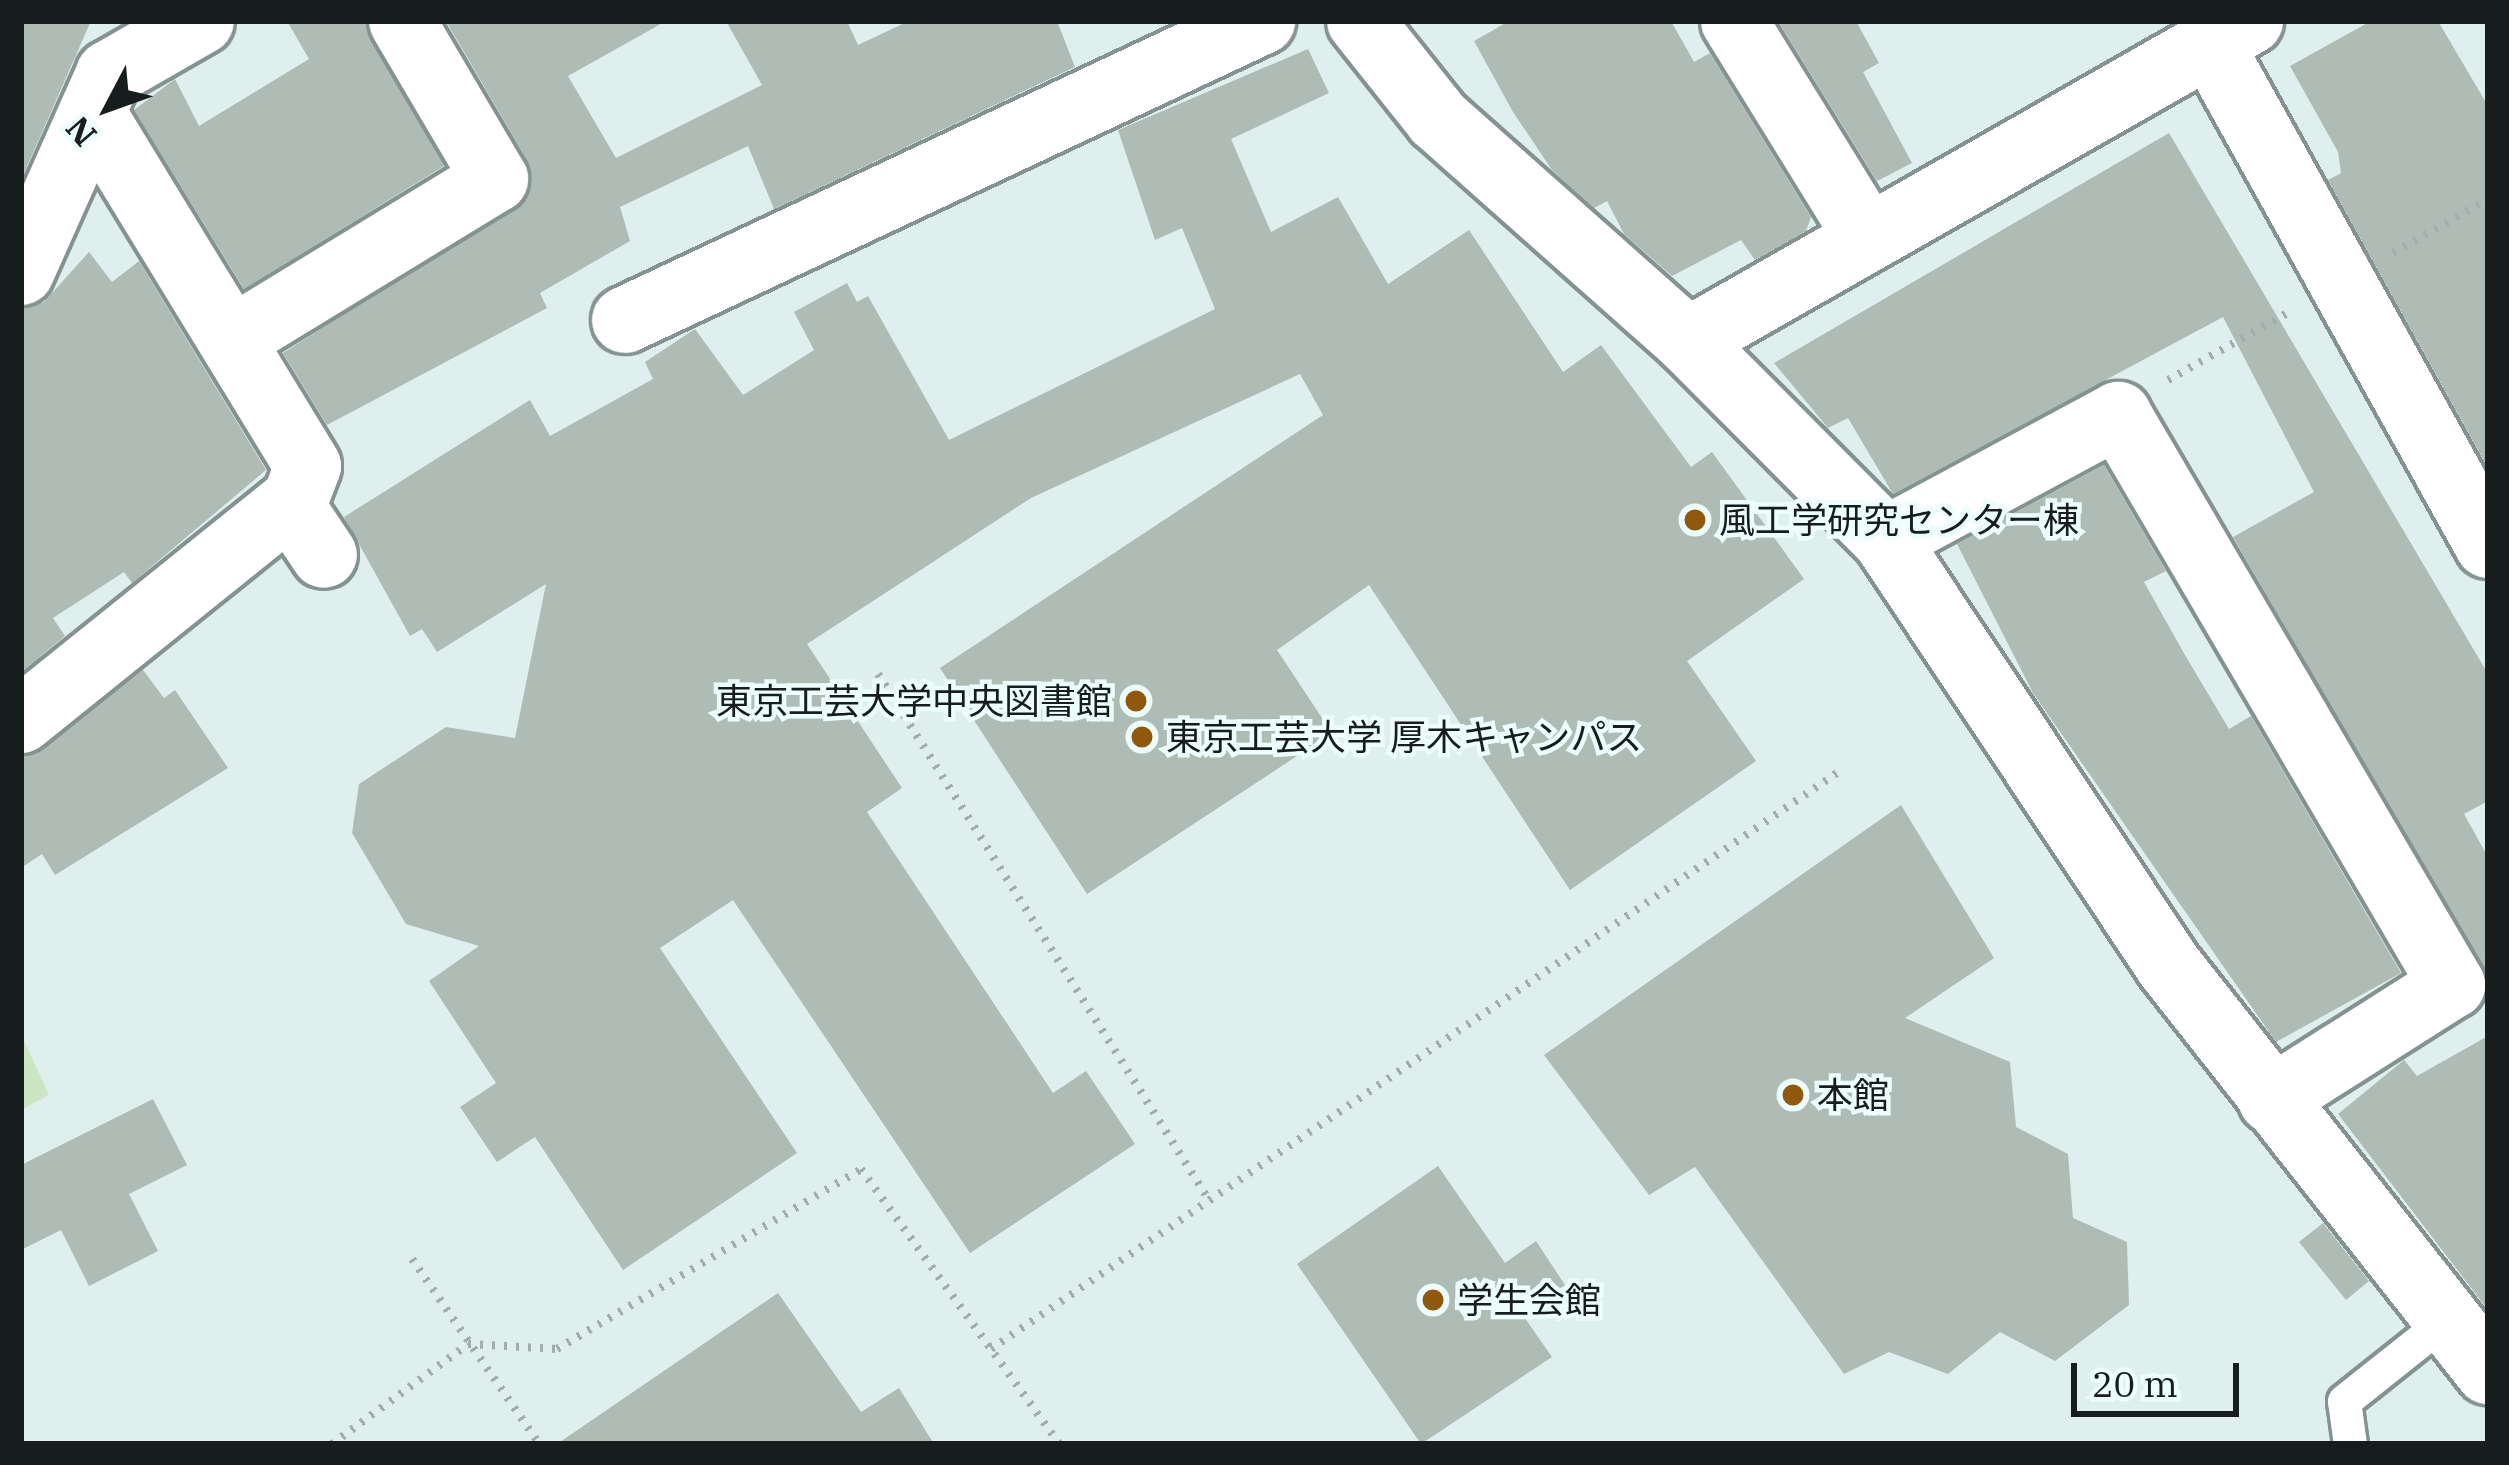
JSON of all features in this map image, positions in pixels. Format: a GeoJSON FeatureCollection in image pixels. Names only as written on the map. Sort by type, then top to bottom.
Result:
{"type":"FeatureCollection","features":[{"type":"Feature","properties":{"kind":"street"},"geometry":{"type":"LineString","coordinates":[[21,272],[109,74],[201,21]]}},
{"type":"Feature","properties":{"kind":"street"},"geometry":{"type":"LineString","coordinates":[[233,338],[494,179],[402,21]]}},
{"type":"Feature","properties":{"kind":"street"},"geometry":{"type":"LineString","coordinates":[[647,294],[1262,21]]}},
{"type":"Feature","properties":{"kind":"street"},"geometry":{"type":"LineString","coordinates":[[1734,21],[1867,236]]}},
{"type":"Feature","properties":{"kind":"street"},"geometry":{"type":"LineString","coordinates":[[1392,30],[1438,119],[1688,341],[1886,540],[2169,966],[2488,1371]]}},
{"type":"Feature","properties":{"kind":"street"},"geometry":{"type":"LineString","coordinates":[[1688,341],[2230,33],[2488,544]]}},
{"type":"Feature","properties":{"kind":"street"},"geometry":{"type":"LineString","coordinates":[[47,714],[307,530],[308,466],[94,116]]}},
{"type":"Feature","properties":{"kind":"street"},"geometry":{"type":"LineString","coordinates":[[1886,540],[2118,415],[2452,985],[2271,1100]]}},
{"type":"Feature","properties":{"kind":"lane"},"geometry":{"type":"LineString","coordinates":[[2350,1444],[2344,1401],[2446,1319]]}},
{"type":"Feature","properties":{"kind":"path"},"geometry":{"type":"LineString","coordinates":[[878,674],[1209,1200]]}},
{"type":"Feature","properties":{"kind":"path"},"geometry":{"type":"LineString","coordinates":[[991,1349],[1843,769]]}},
{"type":"Feature","properties":{"kind":"path"},"geometry":{"type":"LineString","coordinates":[[332,1444],[468,1344],[557,1349],[861,1168],[1059,1444]]}},
{"type":"Feature","properties":{"kind":"path"},"geometry":{"type":"LineString","coordinates":[[412,1258],[539,1444]]}},
{"type":"Feature","properties":{"kind":"green space"},"geometry":{"type":"Polygon","coordinates":[[[21,1034],[49,1095],[21,1110],[21,1034]]]}},
{"type":"Feature","properties":{"kind":"building"},"geometry":{"type":"Polygon","coordinates":[[[21,21],[91,21],[21,180],[21,21]]]}},
{"type":"Feature","properties":{"kind":"building"},"geometry":{"type":"Polygon","coordinates":[[[287,21],[365,21],[444,166],[244,289],[134,110],[175,79],[199,126],[309,59],[287,21]]]}},
{"type":"Feature","properties":{"kind":"building"},"geometry":{"type":"Polygon","coordinates":[[[446,21],[666,21],[568,76],[616,158],[762,85],[726,21],[847,21],[858,45],[909,21],[1057,21],[1075,67],[774,209],[748,146],[620,207],[630,241],[540,293],[547,308],[327,425],[283,353],[528,196],[527,160],[446,21]]]}},
{"type":"Feature","properties":{"kind":"building"},"geometry":{"type":"Polygon","coordinates":[[[1509,21],[1671,21],[1694,62],[1710,53],[1811,217],[1806,231],[1755,260],[1741,240],[1672,276],[1624,234],[1607,201],[1594,208],[1552,170],[1513,112],[1474,41],[1509,21]]]}},
{"type":"Feature","properties":{"kind":"building"},"geometry":{"type":"Polygon","coordinates":[[[1778,21],[1856,21],[1879,63],[1863,72],[1912,163],[1877,181],[1778,21]]]}},
{"type":"Feature","properties":{"kind":"building"},"geometry":{"type":"Polygon","coordinates":[[[2371,21],[2438,21],[2488,106],[2488,468],[2328,180],[2341,173],[2338,152],[2290,66],[2371,21]]]}},
{"type":"Feature","properties":{"kind":"building"},"geometry":{"type":"Polygon","coordinates":[[[1308,49],[1329,93],[1231,139],[1271,232],[1338,197],[1388,284],[1469,230],[1563,372],[1601,345],[1691,467],[1712,452],[1804,579],[1687,661],[1756,761],[1570,890],[1369,585],[1277,650],[1332,733],[1087,894],[940,668],[1323,415],[1300,374],[1031,498],[807,644],[902,788],[867,812],[1053,1093],[1086,1071],[1135,1144],[970,1253],[733,900],[660,948],[797,1153],[623,1270],[535,1137],[497,1162],[460,1107],[496,1083],[429,981],[479,946],[406,924],[352,833],[359,784],[446,727],[515,738],[546,584],[437,652],[422,629],[410,636],[344,517],[530,400],[550,436],[653,379],[645,362],[695,329],[743,395],[814,350],[794,312],[847,283],[857,302],[868,296],[949,440],[1215,309],[1182,228],[1155,240],[1118,130],[1308,49]]]}},
{"type":"Feature","properties":{"kind":"building"},"geometry":{"type":"Polygon","coordinates":[[[2169,133],[2488,674],[2488,801],[2464,814],[2488,857],[2488,978],[2233,537],[2314,492],[2223,317],[1893,494],[1848,418],[1828,428],[1774,363],[2169,133]]]}},
{"type":"Feature","properties":{"kind":"building"},"geometry":{"type":"Polygon","coordinates":[[[89,252],[112,282],[139,261],[266,470],[132,583],[124,572],[53,618],[65,636],[21,672],[21,309],[44,302],[89,252]]]}},
{"type":"Feature","properties":{"kind":"building"},"geometry":{"type":"Polygon","coordinates":[[[2104,465],[2166,571],[2144,582],[2185,655],[2229,729],[2251,716],[2401,973],[2276,1042],[2033,693],[1957,544],[2104,465]]]}},
{"type":"Feature","properties":{"kind":"building"},"geometry":{"type":"Polygon","coordinates":[[[143,670],[164,698],[175,690],[228,768],[55,875],[42,854],[21,868],[21,757],[143,670]]]}},
{"type":"Feature","properties":{"kind":"building","name":"本館"},"geometry":{"type":"Polygon","coordinates":[[[1901,805],[1994,958],[1905,1018],[2010,1062],[2016,1127],[2068,1154],[2073,1218],[2127,1242],[2129,1305],[2055,1361],[2000,1332],[1948,1374],[1889,1352],[1844,1374],[1695,1167],[1649,1195],[1544,1055],[1901,805]]]}},
{"type":"Feature","properties":{"kind":"building"},"geometry":{"type":"Polygon","coordinates":[[[2488,1036],[2488,1310],[2338,1114],[2404,1060],[2417,1076],[2488,1036]]]}},
{"type":"Feature","properties":{"kind":"building"},"geometry":{"type":"Polygon","coordinates":[[[153,1099],[187,1165],[129,1194],[158,1251],[89,1286],[61,1230],[21,1250],[21,1165],[153,1099]]]}},
{"type":"Feature","properties":{"kind":"building","name":"学生会館"},"geometry":{"type":"Polygon","coordinates":[[[1438,1166],[1505,1263],[1536,1241],[1565,1285],[1522,1314],[1552,1357],[1421,1444],[1297,1264],[1438,1166]]]}},
{"type":"Feature","properties":{"kind":"building"},"geometry":{"type":"Polygon","coordinates":[[[2323,1223],[2369,1281],[2346,1300],[2299,1242],[2323,1223]]]}},
{"type":"Feature","properties":{"kind":"building"},"geometry":{"type":"Polygon","coordinates":[[[778,1293],[861,1412],[899,1388],[934,1444],[557,1444],[778,1293]]]}},
{"type":"Feature","properties":{"kind":"place","name":"風工学研究センター棟"},"geometry":{"type":"Point","coordinates":[1695,520]}},
{"type":"Feature","properties":{"kind":"place","name":"東京工芸大学中央図書館"},"geometry":{"type":"Point","coordinates":[1136,701]}},
{"type":"Feature","properties":{"kind":"place","name":"東京工芸大学 厚木キャンパス"},"geometry":{"type":"Point","coordinates":[1142,737]}},
{"type":"Feature","properties":{"kind":"place","name":"本館"},"geometry":{"type":"Point","coordinates":[1793,1095]}},
{"type":"Feature","properties":{"kind":"place","name":"学生会館"},"geometry":{"type":"Point","coordinates":[1433,1300]}}]}
